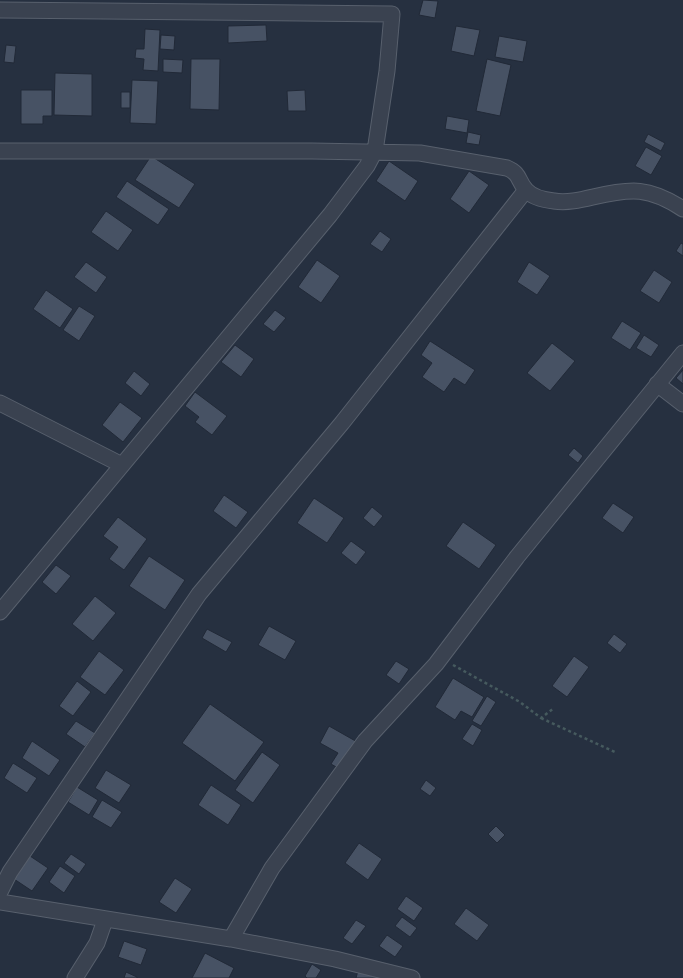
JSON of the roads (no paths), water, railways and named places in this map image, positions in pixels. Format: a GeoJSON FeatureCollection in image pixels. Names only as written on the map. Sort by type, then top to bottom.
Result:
{"type":"FeatureCollection","features":[{"type":"Feature","properties":{"kind":"street"},"geometry":{"type":"LineString","coordinates":[[0,10],[392,14],[387,71],[375,151],[367,166],[330,215],[0,612]]}},
{"type":"Feature","properties":{"kind":"street"},"geometry":{"type":"LineString","coordinates":[[0,151],[420,152],[506,168],[516,172],[526,190],[539,198],[554,202],[577,201],[617,192],[638,190],[658,196],[683,210]]}},
{"type":"Feature","properties":{"kind":"street"},"geometry":{"type":"LineString","coordinates":[[0,892],[10,872],[199,594],[342,423],[526,190]]}},
{"type":"Feature","properties":{"kind":"street"},"geometry":{"type":"LineString","coordinates":[[231,939],[272,868],[365,741],[436,664],[517,557],[683,353]]}},
{"type":"Feature","properties":{"kind":"street"},"geometry":{"type":"LineString","coordinates":[[657,384],[683,404]]}},
{"type":"Feature","properties":{"kind":"street"},"geometry":{"type":"LineString","coordinates":[[0,403],[122,465]]}},
{"type":"Feature","properties":{"kind":"street"},"geometry":{"type":"LineString","coordinates":[[0,902],[231,939],[335,960],[412,978]]}},
{"type":"Feature","properties":{"kind":"street"},"geometry":{"type":"LineString","coordinates":[[75,978],[97,942],[105,920]]}}]}
